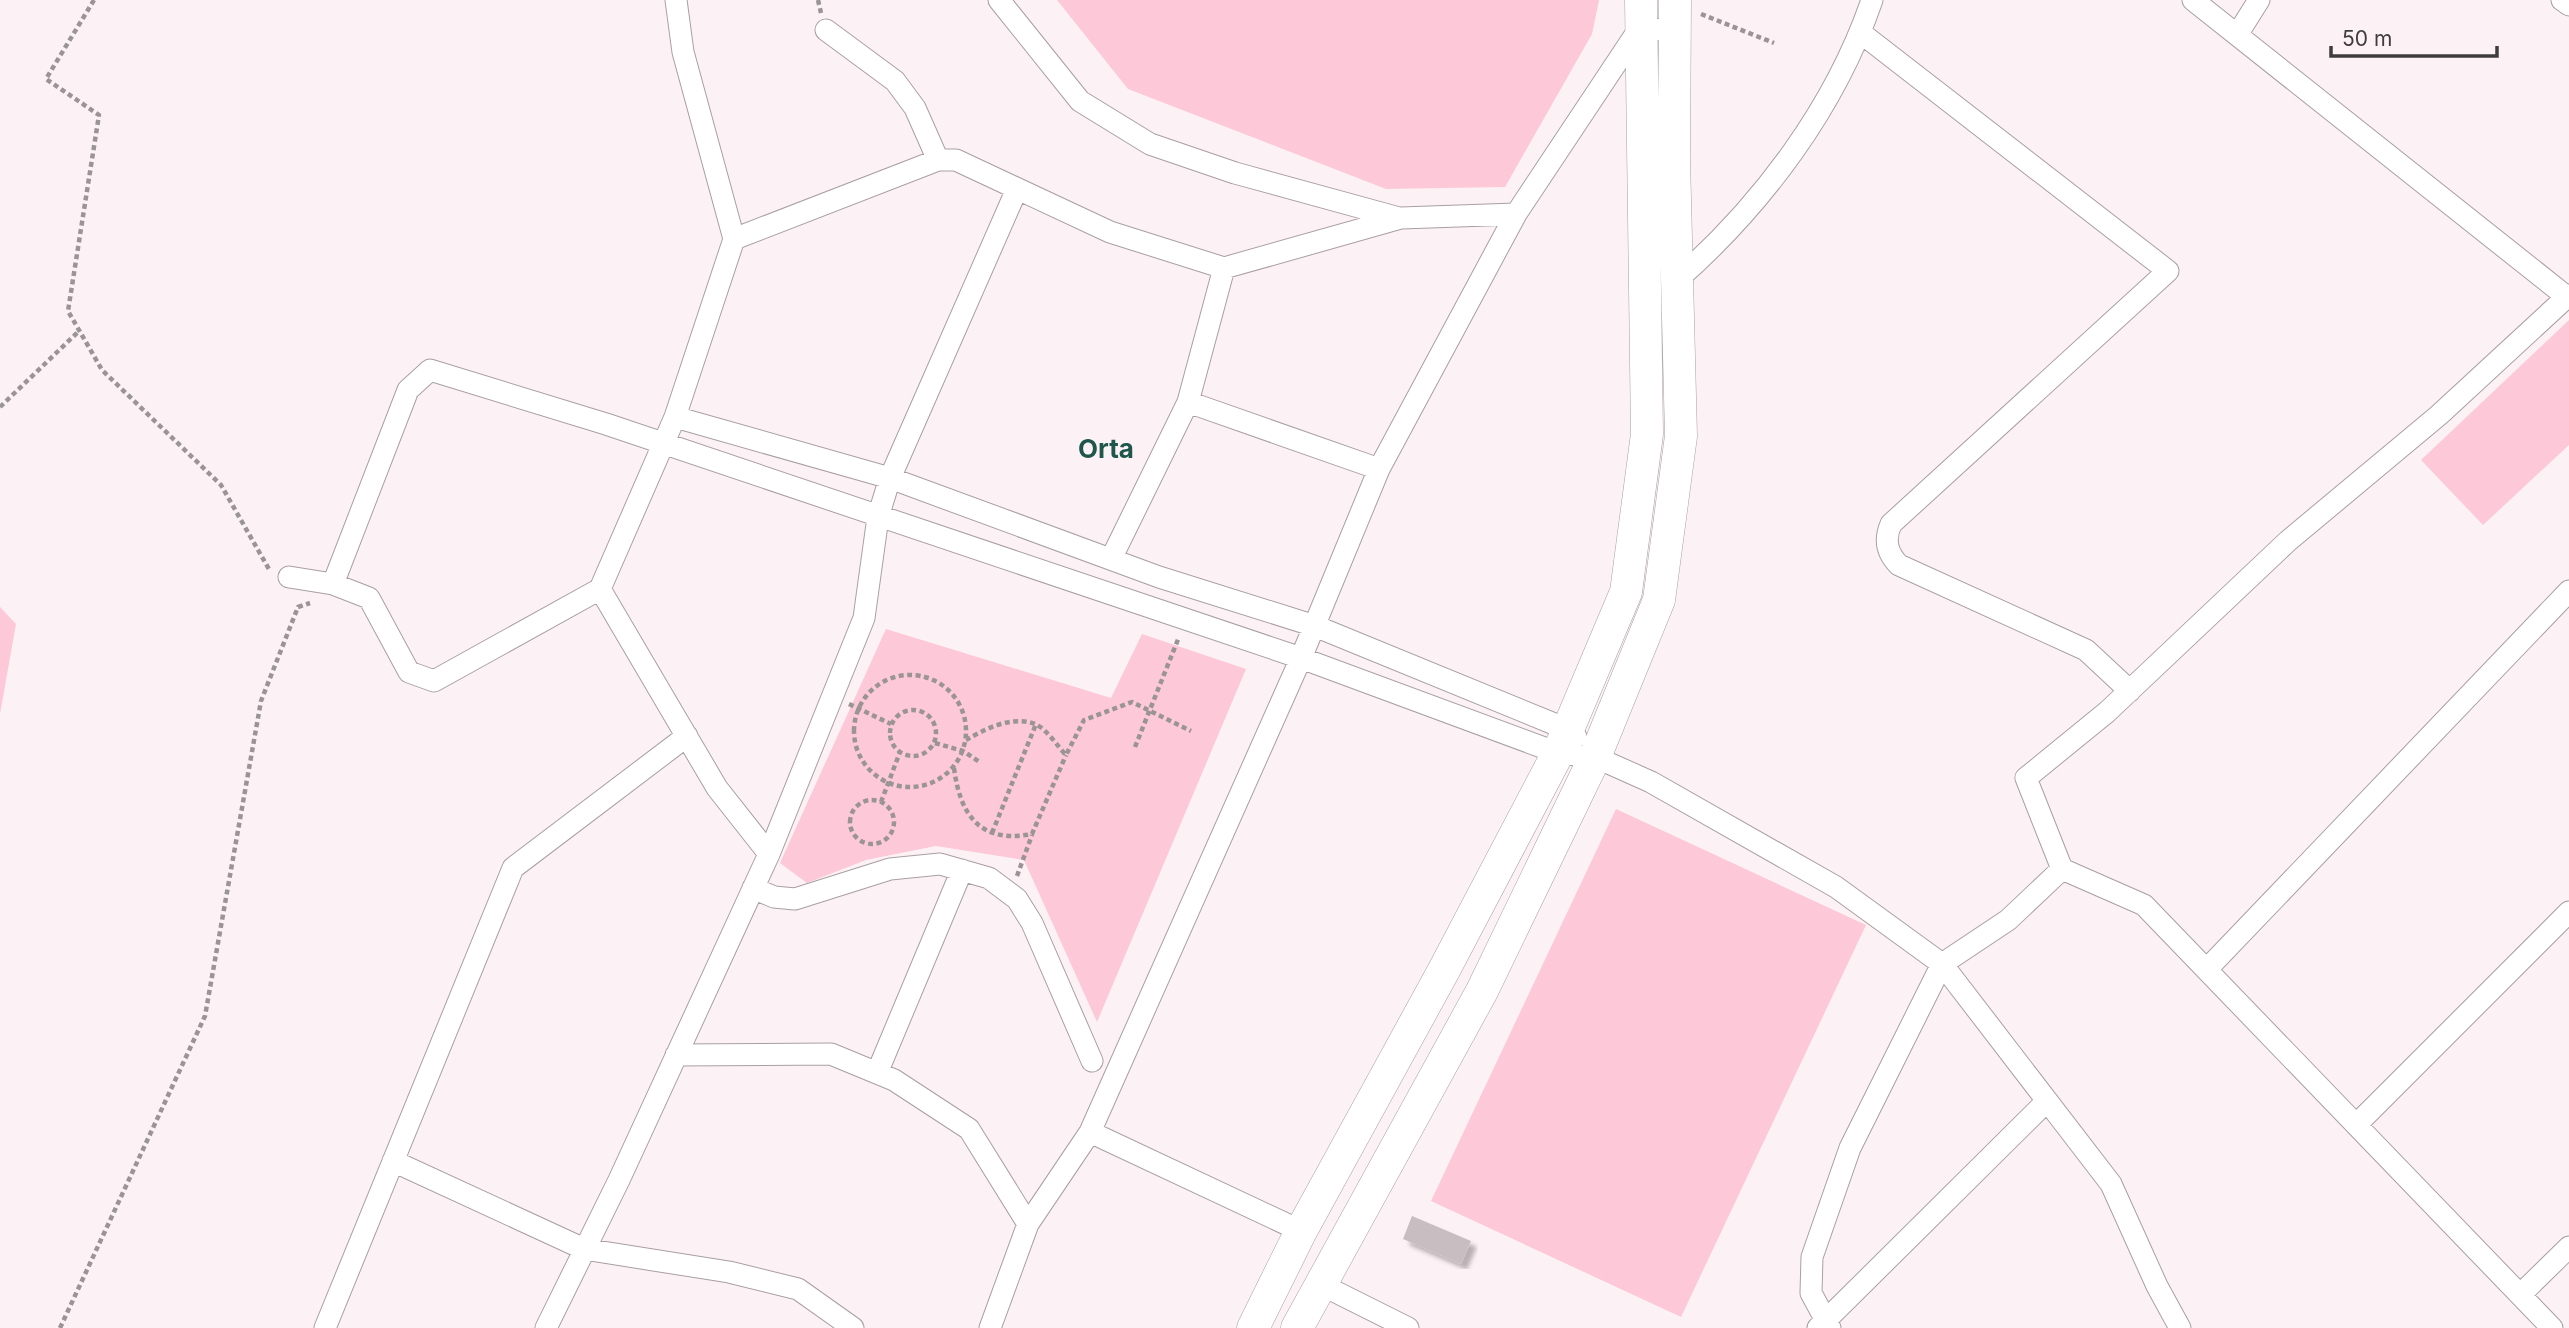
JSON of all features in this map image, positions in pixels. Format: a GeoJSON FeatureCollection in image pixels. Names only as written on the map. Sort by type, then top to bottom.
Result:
{"type":"FeatureCollection","features":[{"type":"Feature","properties":{"kind":"street"},"geometry":{"type":"LineString","coordinates":[[289,577],[342,588],[369,598],[409,672],[434,681],[600,589],[674,417],[734,239],[683,52],[676,0]]}},
{"type":"Feature","properties":{"kind":"street"},"geometry":{"type":"LineString","coordinates":[[999,0],[1080,101],[1150,144],[1235,173],[1401,218]]}},
{"type":"Feature","properties":{"kind":"street"},"geometry":{"type":"LineString","coordinates":[[1677,280],[1720,242],[1784,163],[1813,121],[1861,33],[1872,0]]}},
{"type":"Feature","properties":{"kind":"street"},"geometry":{"type":"LineString","coordinates":[[2193,0],[2568,296],[2440,415],[2288,541],[2130,691],[2026,778],[2062,869],[2144,905],[2208,968],[2552,1328]]}},
{"type":"Feature","properties":{"kind":"street"},"geometry":{"type":"LineString","coordinates":[[2237,35],[2259,0]]}},
{"type":"Feature","properties":{"kind":"street"},"geometry":{"type":"LineString","coordinates":[[2562,0],[2569,5]]}},
{"type":"Feature","properties":{"kind":"street"},"geometry":{"type":"LineString","coordinates":[[1297,1328],[1482,991],[1595,757],[1659,600],[1681,436],[1674,11],[1640,14]]}},
{"type":"Feature","properties":{"kind":"street"},"geometry":{"type":"LineString","coordinates":[[990,1328],[1028,1224],[1090,1132],[1301,659],[1379,469],[1516,214],[1640,14]]}},
{"type":"Feature","properties":{"kind":"street"},"geometry":{"type":"LineString","coordinates":[[1253,1328],[1301,1231],[1444,971],[1564,741],[1626,592],[1647,434],[1640,14]]}},
{"type":"Feature","properties":{"kind":"street"},"geometry":{"type":"LineString","coordinates":[[826,30],[895,81],[915,107],[938,160]]}},
{"type":"Feature","properties":{"kind":"street"},"geometry":{"type":"LineString","coordinates":[[1861,33],[2168,271],[1891,524],[1886,538],[1889,553],[1899,565],[2086,650],[2130,691]]}},
{"type":"Feature","properties":{"kind":"street"},"geometry":{"type":"LineString","coordinates":[[734,239],[938,160],[956,160],[1110,232],[1224,268],[1401,218],[1516,214]]}},
{"type":"Feature","properties":{"kind":"street"},"geometry":{"type":"LineString","coordinates":[[546,1328],[769,854],[864,618],[878,517],[890,478],[1017,189]]}},
{"type":"Feature","properties":{"kind":"street"},"geometry":{"type":"LineString","coordinates":[[1111,559],[1188,402],[1224,268]]}},
{"type":"Feature","properties":{"kind":"street"},"geometry":{"type":"LineString","coordinates":[[342,588],[408,390],[430,370],[662,443],[1301,659],[1564,741]]}},
{"type":"Feature","properties":{"kind":"street"},"geometry":{"type":"LineString","coordinates":[[1188,402],[1379,469]]}},
{"type":"Feature","properties":{"kind":"street"},"geometry":{"type":"LineString","coordinates":[[674,417],[890,478],[1111,559],[1315,626],[1651,782],[1836,887],[1942,964],[2111,1185],[2180,1328]]}},
{"type":"Feature","properties":{"kind":"street"},"geometry":{"type":"LineString","coordinates":[[600,589],[717,788],[769,854]]}},
{"type":"Feature","properties":{"kind":"street"},"geometry":{"type":"LineString","coordinates":[[2208,968],[2569,591]]}},
{"type":"Feature","properties":{"kind":"street"},"geometry":{"type":"LineString","coordinates":[[325,1328],[513,868],[687,736]]}},
{"type":"Feature","properties":{"kind":"street"},"geometry":{"type":"LineString","coordinates":[[753,888],[774,897],[795,899],[890,870],[940,864],[989,878],[1010,893],[1032,923],[1092,1061]]}},
{"type":"Feature","properties":{"kind":"street"},"geometry":{"type":"LineString","coordinates":[[2047,1101],[1824,1326],[1811,1293],[1812,1256],[1850,1148],[1942,964],[2008,920],[2062,869]]}},
{"type":"Feature","properties":{"kind":"street"},"geometry":{"type":"LineString","coordinates":[[877,1073],[962,870]]}},
{"type":"Feature","properties":{"kind":"street"},"geometry":{"type":"LineString","coordinates":[[2357,1124],[2569,912]]}},
{"type":"Feature","properties":{"kind":"street"},"geometry":{"type":"LineString","coordinates":[[676,1055],[831,1054],[894,1080],[969,1129],[1028,1224]]}},
{"type":"Feature","properties":{"kind":"street"},"geometry":{"type":"LineString","coordinates":[[1090,1132],[1301,1231]]}},
{"type":"Feature","properties":{"kind":"street"},"geometry":{"type":"LineString","coordinates":[[393,1160],[584,1249],[729,1272],[799,1289],[853,1328]]}},
{"type":"Feature","properties":{"kind":"street"},"geometry":{"type":"LineString","coordinates":[[2520,1295],[2569,1247]]}},
{"type":"Feature","properties":{"kind":"street"},"geometry":{"type":"LineString","coordinates":[[1320,1284],[1408,1328]]}},
{"type":"Feature","properties":{"kind":"path"},"geometry":{"type":"LineString","coordinates":[[94,0],[46,79],[99,115],[68,311],[102,370],[220,485],[274,577],[289,577]]}},
{"type":"Feature","properties":{"kind":"path"},"geometry":{"type":"LineString","coordinates":[[1674,11],[1774,43]]}},
{"type":"Feature","properties":{"kind":"path"},"geometry":{"type":"LineString","coordinates":[[0,407],[79,331]]}},
{"type":"Feature","properties":{"kind":"path"},"geometry":{"type":"LineString","coordinates":[[60,1328],[205,1016],[261,701],[298,607],[342,588]]}},
{"type":"Feature","properties":{"kind":"path"},"geometry":{"type":"LineString","coordinates":[[1135,747],[1185,620]]}},
{"type":"Feature","properties":{"kind":"path"},"geometry":{"type":"LineString","coordinates":[[910,675],[929,678],[945,687],[957,700],[965,716],[965,740],[963,751],[953,767],[940,779],[923,786],[905,787],[888,783],[872,772],[860,757],[854,739],[859,709],[874,687],[891,678],[910,675]]}},
{"type":"Feature","properties":{"kind":"path"},"geometry":{"type":"LineString","coordinates":[[1010,893],[1032,834],[1084,720],[1132,702],[1191,731]]}},
{"type":"Feature","properties":{"kind":"path"},"geometry":{"type":"LineString","coordinates":[[859,709],[891,724]]}},
{"type":"Feature","properties":{"kind":"path"},"geometry":{"type":"LineString","coordinates":[[908,710],[923,711],[937,728],[934,743],[923,754],[907,755],[900,752],[891,739],[891,724],[908,710]]}},
{"type":"Feature","properties":{"kind":"path"},"geometry":{"type":"LineString","coordinates":[[965,740],[988,727],[1014,722],[1036,724],[1066,755]]}},
{"type":"Feature","properties":{"kind":"path"},"geometry":{"type":"LineString","coordinates":[[992,832],[1036,724]]}},
{"type":"Feature","properties":{"kind":"path"},"geometry":{"type":"LineString","coordinates":[[934,743],[963,751],[981,763]]}},
{"type":"Feature","properties":{"kind":"path"},"geometry":{"type":"LineString","coordinates":[[881,802],[900,752]]}},
{"type":"Feature","properties":{"kind":"path"},"geometry":{"type":"LineString","coordinates":[[953,767],[958,799],[973,823],[992,832],[1014,837],[1032,834]]}},
{"type":"Feature","properties":{"kind":"path"},"geometry":{"type":"LineString","coordinates":[[861,802],[881,802],[892,811],[892,832],[881,843],[866,844],[853,835],[850,828],[851,813],[861,802]]}},
{"type":"Feature","properties":{"kind":"shaded area"},"geometry":{"type":"Polygon","coordinates":[[[1057,0],[1599,0],[1592,34],[1505,187],[1386,189],[1128,89],[1057,0]]]}},
{"type":"Feature","properties":{"kind":"shaded area"},"geometry":{"type":"Polygon","coordinates":[[[2569,320],[2569,445],[2483,525],[2421,460],[2569,320]]]}},
{"type":"Feature","properties":{"kind":"shaded area"},"geometry":{"type":"Polygon","coordinates":[[[0,607],[16,624],[0,714],[0,607]]]}},
{"type":"Feature","properties":{"kind":"shaded area"},"geometry":{"type":"Polygon","coordinates":[[[886,629],[1111,698],[1142,634],[1246,669],[1097,1022],[1024,860],[936,846],[866,860],[807,883],[780,863],[886,629]]]}},
{"type":"Feature","properties":{"kind":"shaded area"},"geometry":{"type":"Polygon","coordinates":[[[1616,809],[1866,925],[1681,1317],[1431,1201],[1616,809]]]}},
{"type":"Feature","properties":{"kind":"building"},"geometry":{"type":"Polygon","coordinates":[[[1412,1216],[1471,1241],[1461,1264],[1403,1239],[1412,1216]]]}},
{"type":"Feature","properties":{"kind":"district","name":"Orta"},"geometry":{"type":"Point","coordinates":[1106,449]}}]}
